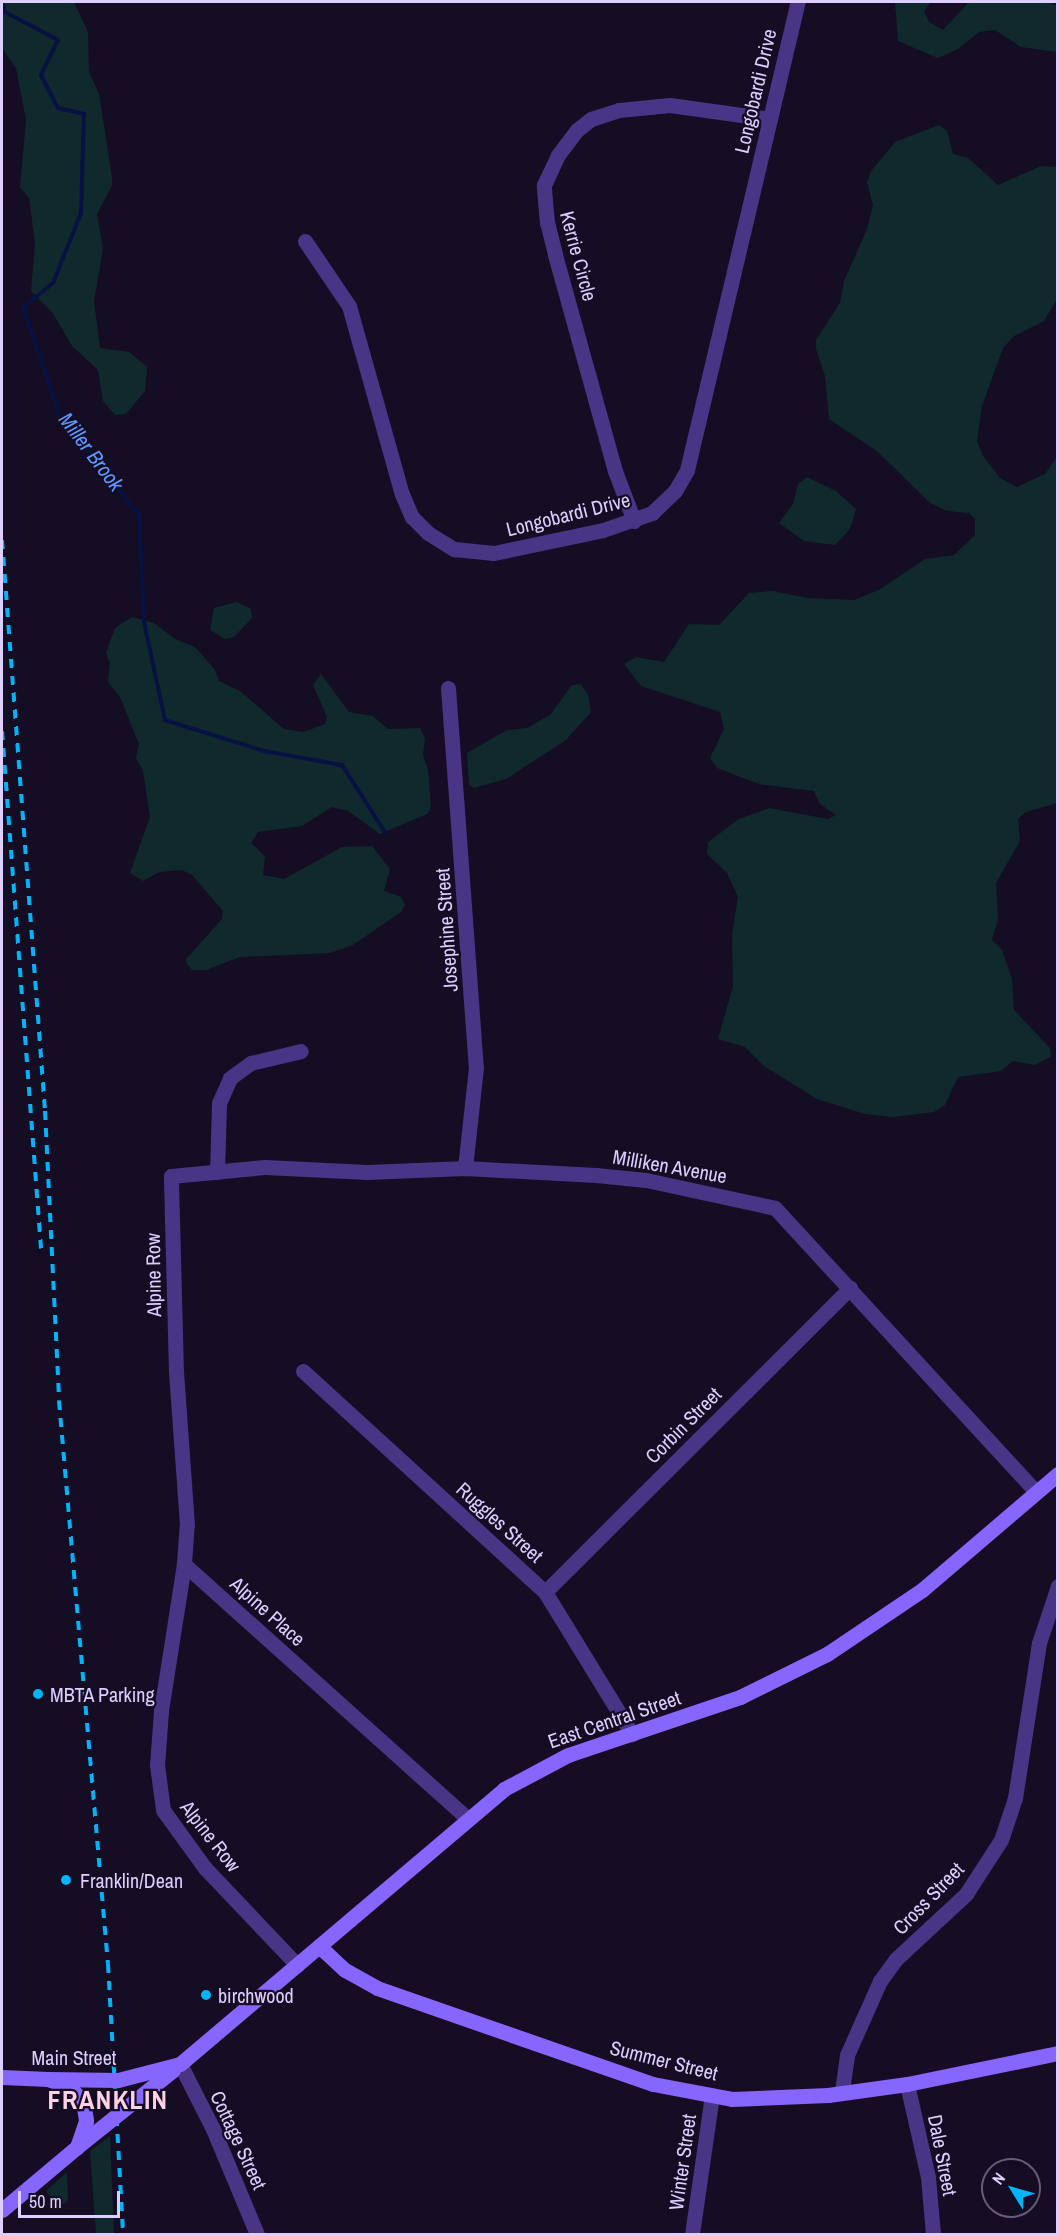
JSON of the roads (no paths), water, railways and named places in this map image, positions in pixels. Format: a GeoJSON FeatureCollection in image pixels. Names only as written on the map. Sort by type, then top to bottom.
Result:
{"type":"FeatureCollection","features":[{"type":"Feature","properties":{"kind":"main road","name":"East Central Street"},"geometry":{"type":"LineString","coordinates":[[2,2210],[180,2064],[467,1818],[536,1770],[740,1696],[827,1654],[922,1590],[1058,1474]]}},
{"type":"Feature","properties":{"kind":"main road","name":"Summer Street"},"geometry":{"type":"LineString","coordinates":[[319,1946],[345,1970],[377,1988],[653,2084],[712,2095],[770,2099],[907,2084],[1058,2053]]}},
{"type":"Feature","properties":{"kind":"main road","name":"Main Street"},"geometry":{"type":"LineString","coordinates":[[2,2077],[118,2080],[180,2064]]}},
{"type":"Feature","properties":{"kind":"main road"},"geometry":{"type":"LineString","coordinates":[[48,2079],[72,2089],[83,2101],[86,2121],[77,2147]]}},
{"type":"Feature","properties":{"kind":"street","name":"Longobardi Drive"},"geometry":{"type":"LineString","coordinates":[[305,240],[349,306],[402,494],[412,517],[428,533],[454,549],[485,554],[530,548],[634,521],[665,503],[687,470],[798,2]]}},
{"type":"Feature","properties":{"kind":"street","name":"Kerrie Circle"},"geometry":{"type":"LineString","coordinates":[[634,521],[610,453],[555,254],[547,223],[544,185],[558,155],[577,130],[591,119],[620,110],[670,105],[770,119]]}},
{"type":"Feature","properties":{"kind":"street","name":"Josephine Street"},"geometry":{"type":"LineString","coordinates":[[448,688],[476,1068],[465,1168]]}},
{"type":"Feature","properties":{"kind":"street"},"geometry":{"type":"LineString","coordinates":[[217,1172],[219,1103],[230,1078],[251,1063],[301,1051]]}},
{"type":"Feature","properties":{"kind":"street","name":"Milliken Avenue"},"geometry":{"type":"LineString","coordinates":[[171,1176],[266,1167],[367,1172],[465,1168],[646,1180],[775,1208],[1036,1492]]}},
{"type":"Feature","properties":{"kind":"street","name":"Alpine Row"},"geometry":{"type":"LineString","coordinates":[[171,1176],[176,1372],[188,1525],[161,1711],[157,1765],[163,1810],[205,1868],[297,1965]]}},
{"type":"Feature","properties":{"kind":"street","name":"Corbin Street"},"geometry":{"type":"LineString","coordinates":[[545,1592],[850,1288]]}},
{"type":"Feature","properties":{"kind":"street","name":"Ruggles Street"},"geometry":{"type":"LineString","coordinates":[[303,1371],[545,1592],[632,1734]]}},
{"type":"Feature","properties":{"kind":"street","name":"Alpine Place"},"geometry":{"type":"LineString","coordinates":[[184,1564],[467,1818]]}},
{"type":"Feature","properties":{"kind":"street","name":"Cross Street"},"geometry":{"type":"LineString","coordinates":[[842,2091],[847,2055],[880,1981],[896,1959],[966,1894],[1000,1840],[1015,1798],[1039,1643],[1058,1586]]}},
{"type":"Feature","properties":{"kind":"street","name":"Cottage Street"},"geometry":{"type":"LineString","coordinates":[[180,2064],[213,2129],[257,2235]]}},
{"type":"Feature","properties":{"kind":"street","name":"Dale Street"},"geometry":{"type":"LineString","coordinates":[[907,2084],[928,2177],[933,2235]]}},
{"type":"Feature","properties":{"kind":"street","name":"Winter Street"},"geometry":{"type":"LineString","coordinates":[[692,2235],[712,2095]]}},
{"type":"Feature","properties":{"kind":"waterway","name":"Miller Brook"},"geometry":{"type":"LineString","coordinates":[[2,2],[5,12],[58,40],[41,75],[58,108],[84,114],[81,213],[53,283],[23,307],[61,419],[139,515],[144,622],[165,720],[264,751],[342,765],[385,832]]}},
{"type":"Feature","properties":{"kind":"railway"},"geometry":{"type":"LineString","coordinates":[[2,540],[45,1111],[59,1401],[108,1964],[123,2234]]}},
{"type":"Feature","properties":{"kind":"railway"},"geometry":{"type":"LineString","coordinates":[[2,731],[41,1249]]}},
{"type":"Feature","properties":{"kind":"place","name":"MBTA Parking"},"geometry":{"type":"Point","coordinates":[38,1694]}},
{"type":"Feature","properties":{"kind":"place","name":"Franklin/Dean"},"geometry":{"type":"Point","coordinates":[66,1880]}},
{"type":"Feature","properties":{"kind":"place","name":"birchwood"},"geometry":{"type":"Point","coordinates":[206,1995]}},
{"type":"Feature","properties":{"kind":"district","name":"FRANKLIN"},"geometry":{"type":"Point","coordinates":[108,2100]}}]}
